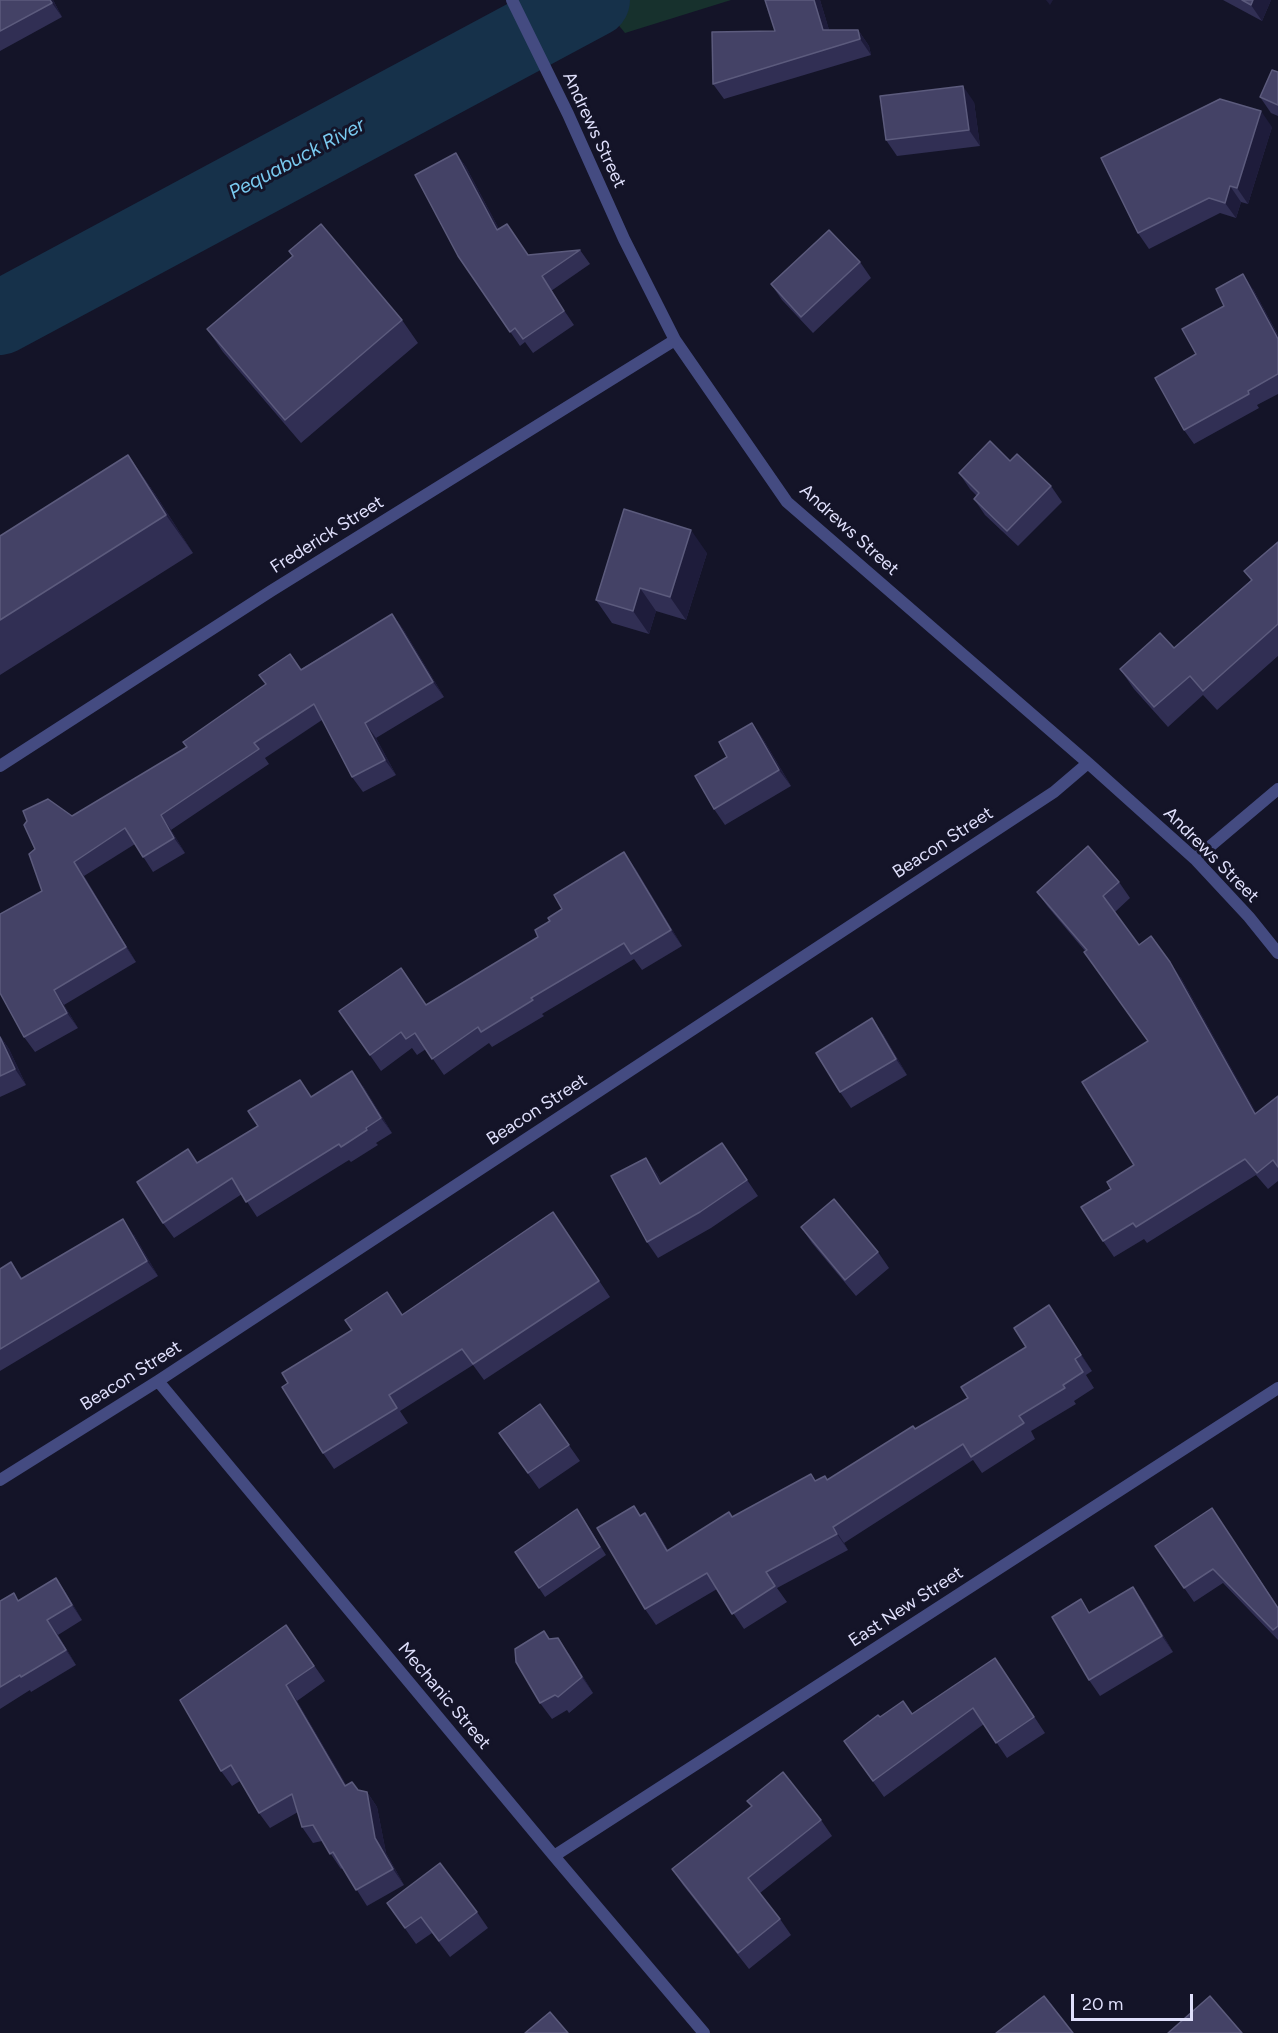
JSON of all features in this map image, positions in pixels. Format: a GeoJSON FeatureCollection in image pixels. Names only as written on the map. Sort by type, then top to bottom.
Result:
{"type":"FeatureCollection","features":[{"type":"Feature","properties":{"kind":"street","name":"Andrews Street"},"geometry":{"type":"LineString","coordinates":[[512,0],[568,114],[624,239],[675,340],[787,502],[1195,859],[1249,917],[1278,953]]}},
{"type":"Feature","properties":{"kind":"street","name":"Frederick Street"},"geometry":{"type":"LineString","coordinates":[[0,766],[271,591],[675,340]]}},
{"type":"Feature","properties":{"kind":"street","name":"Beacon Street"},"geometry":{"type":"LineString","coordinates":[[0,1480],[158,1381],[1054,792],[1088,763]]}},
{"type":"Feature","properties":{"kind":"street"},"geometry":{"type":"LineString","coordinates":[[1195,859],[1278,789]]}},
{"type":"Feature","properties":{"kind":"street","name":"Mechanic Street"},"geometry":{"type":"LineString","coordinates":[[158,1381],[704,2033]]}},
{"type":"Feature","properties":{"kind":"street","name":"East New Street"},"geometry":{"type":"LineString","coordinates":[[554,1856],[1278,1388]]}},
{"type":"Feature","properties":{"kind":"green space"},"geometry":{"type":"Polygon","coordinates":[[[598,0],[731,0],[625,33],[598,0]]]}},
{"type":"Feature","properties":{"kind":"building"},"geometry":{"type":"Polygon","coordinates":[[[0,0],[50,0],[52,3],[0,31],[0,0]]]}},
{"type":"Feature","properties":{"kind":"building"},"geometry":{"type":"Polygon","coordinates":[[[765,0],[814,0],[823,30],[858,30],[860,39],[713,84],[712,32],[775,31],[765,0]]]}},
{"type":"Feature","properties":{"kind":"building"},"geometry":{"type":"Polygon","coordinates":[[[1242,0],[1253,0],[1251,5],[1242,0]]]}},
{"type":"Feature","properties":{"kind":"building"},"geometry":{"type":"Polygon","coordinates":[[[1272,70],[1278,72],[1278,105],[1260,97],[1272,70]]]}},
{"type":"Feature","properties":{"kind":"building"},"geometry":{"type":"Polygon","coordinates":[[[963,86],[969,130],[886,140],[880,96],[963,86]]]}},
{"type":"Feature","properties":{"kind":"building"},"geometry":{"type":"Polygon","coordinates":[[[1220,99],[1261,111],[1237,188],[1230,186],[1225,203],[1209,198],[1138,233],[1101,158],[1220,99]]]}},
{"type":"Feature","properties":{"kind":"building"},"geometry":{"type":"Polygon","coordinates":[[[456,153],[497,230],[507,224],[528,255],[580,250],[542,276],[564,311],[523,339],[515,328],[510,332],[458,256],[415,175],[456,153]]]}},
{"type":"Feature","properties":{"kind":"building"},"geometry":{"type":"Polygon","coordinates":[[[321,224],[402,320],[285,420],[207,329],[293,256],[289,251],[321,224]]]}},
{"type":"Feature","properties":{"kind":"building"},"geometry":{"type":"Polygon","coordinates":[[[829,230],[860,262],[801,317],[771,284],[829,230]]]}},
{"type":"Feature","properties":{"kind":"building"},"geometry":{"type":"Polygon","coordinates":[[[1243,274],[1278,339],[1278,374],[1248,391],[1249,394],[1184,430],[1155,378],[1196,354],[1182,329],[1224,306],[1216,289],[1243,274]]]}},
{"type":"Feature","properties":{"kind":"building"},"geometry":{"type":"Polygon","coordinates":[[[990,441],[1010,461],[1017,454],[1051,486],[1007,531],[974,499],[979,493],[959,473],[990,441]]]}},
{"type":"Feature","properties":{"kind":"building"},"geometry":{"type":"Polygon","coordinates":[[[128,455],[166,515],[0,620],[0,536],[128,455]]]}},
{"type":"Feature","properties":{"kind":"building"},"geometry":{"type":"Polygon","coordinates":[[[624,509],[691,530],[670,597],[640,588],[633,611],[596,600],[624,509]]]}},
{"type":"Feature","properties":{"kind":"building"},"geometry":{"type":"Polygon","coordinates":[[[1278,542],[1278,624],[1203,691],[1190,676],[1154,707],[1120,669],[1160,633],[1174,648],[1252,580],[1244,571],[1278,542]]]}},
{"type":"Feature","properties":{"kind":"building"},"geometry":{"type":"Polygon","coordinates":[[[392,614],[433,682],[365,723],[385,760],[352,777],[314,704],[254,743],[259,749],[161,815],[174,838],[143,857],[125,828],[74,862],[126,947],[54,990],[67,1013],[24,1037],[0,993],[0,914],[42,891],[29,854],[35,849],[24,825],[27,821],[23,811],[48,799],[72,816],[187,747],[183,742],[266,684],[259,675],[290,654],[301,670],[392,614]]]}},
{"type":"Feature","properties":{"kind":"building"},"geometry":{"type":"Polygon","coordinates":[[[752,723],[779,770],[714,809],[695,776],[727,757],[719,742],[752,723]]]}},
{"type":"Feature","properties":{"kind":"building"},"geometry":{"type":"Polygon","coordinates":[[[1088,846],[1119,882],[1103,896],[1139,945],[1151,936],[1170,962],[1255,1114],[1278,1096],[1278,1167],[1273,1160],[1257,1173],[1245,1159],[1136,1227],[1133,1223],[1103,1241],[1081,1207],[1111,1189],[1107,1182],[1134,1165],[1082,1082],[1148,1041],[1084,952],[1087,950],[1037,892],[1088,846]]]}},
{"type":"Feature","properties":{"kind":"building"},"geometry":{"type":"Polygon","coordinates":[[[624,852],[671,930],[631,954],[624,943],[531,998],[533,1000],[481,1032],[478,1027],[432,1059],[415,1033],[406,1039],[401,1032],[370,1055],[339,1011],[401,968],[426,1005],[538,937],[535,930],[550,921],[548,918],[562,909],[554,895],[624,852]]]}},
{"type":"Feature","properties":{"kind":"building"},"geometry":{"type":"Polygon","coordinates":[[[872,1018],[896,1059],[840,1092],[816,1053],[872,1018]]]}},
{"type":"Feature","properties":{"kind":"building"},"geometry":{"type":"Polygon","coordinates":[[[0,1037],[15,1069],[0,1076],[0,1037]]]}},
{"type":"Feature","properties":{"kind":"building"},"geometry":{"type":"Polygon","coordinates":[[[352,1071],[381,1118],[366,1128],[367,1130],[341,1147],[339,1144],[246,1202],[232,1178],[163,1223],[137,1182],[188,1149],[197,1163],[258,1126],[248,1111],[300,1080],[311,1097],[352,1071]]]}},
{"type":"Feature","properties":{"kind":"building"},"geometry":{"type":"Polygon","coordinates":[[[722,1143],[747,1180],[700,1212],[647,1242],[611,1176],[646,1158],[660,1184],[722,1143]]]}},
{"type":"Feature","properties":{"kind":"building"},"geometry":{"type":"Polygon","coordinates":[[[834,1199],[878,1252],[845,1280],[801,1227],[834,1199]]]}},
{"type":"Feature","properties":{"kind":"building"},"geometry":{"type":"Polygon","coordinates":[[[553,1212],[599,1281],[473,1364],[462,1349],[389,1395],[397,1408],[323,1453],[282,1387],[288,1383],[282,1373],[352,1330],[345,1320],[387,1292],[402,1315],[553,1212]]]}},
{"type":"Feature","properties":{"kind":"building"},"geometry":{"type":"Polygon","coordinates":[[[123,1219],[147,1261],[0,1349],[0,1269],[11,1262],[21,1279],[123,1219]]]}},
{"type":"Feature","properties":{"kind":"building"},"geometry":{"type":"Polygon","coordinates":[[[1049,1305],[1081,1355],[1075,1359],[1083,1372],[1063,1385],[1065,1388],[1019,1416],[1024,1423],[971,1457],[963,1444],[833,1527],[837,1534],[766,1572],[775,1586],[732,1614],[707,1573],[645,1609],[597,1528],[634,1506],[640,1516],[645,1513],[667,1551],[729,1512],[732,1517],[811,1474],[815,1481],[825,1476],[827,1480],[913,1426],[915,1429],[968,1398],[961,1387],[1026,1347],[1014,1328],[1049,1305]]]}},
{"type":"Feature","properties":{"kind":"building"},"geometry":{"type":"Polygon","coordinates":[[[540,1404],[569,1445],[528,1473],[499,1433],[540,1404]]]}},
{"type":"Feature","properties":{"kind":"building"},"geometry":{"type":"Polygon","coordinates":[[[1212,1508],[1278,1608],[1278,1626],[1273,1630],[1213,1569],[1184,1588],[1155,1546],[1212,1508]]]}},
{"type":"Feature","properties":{"kind":"building"},"geometry":{"type":"Polygon","coordinates":[[[577,1509],[600,1547],[539,1588],[515,1552],[577,1509]]]}},
{"type":"Feature","properties":{"kind":"building"},"geometry":{"type":"Polygon","coordinates":[[[56,1578],[72,1605],[47,1620],[66,1650],[0,1687],[0,1601],[14,1593],[18,1601],[56,1578]]]}},
{"type":"Feature","properties":{"kind":"building"},"geometry":{"type":"Polygon","coordinates":[[[1133,1587],[1162,1636],[1089,1680],[1052,1617],[1081,1599],[1089,1613],[1133,1587]]]}},
{"type":"Feature","properties":{"kind":"building"},"geometry":{"type":"Polygon","coordinates":[[[286,1625],[314,1666],[286,1685],[345,1786],[352,1782],[358,1790],[367,1792],[375,1838],[393,1869],[356,1890],[333,1852],[330,1854],[313,1825],[302,1827],[292,1794],[259,1813],[231,1765],[221,1771],[180,1700],[286,1625]]]}},
{"type":"Feature","properties":{"kind":"building"},"geometry":{"type":"Polygon","coordinates":[[[544,1631],[549,1639],[558,1638],[582,1677],[558,1697],[555,1695],[540,1703],[516,1662],[515,1649],[544,1631]]]}},
{"type":"Feature","properties":{"kind":"building"},"geometry":{"type":"Polygon","coordinates":[[[995,1658],[1034,1717],[996,1743],[973,1708],[873,1781],[844,1741],[878,1715],[880,1717],[903,1701],[912,1714],[995,1658]]]}},
{"type":"Feature","properties":{"kind":"building"},"geometry":{"type":"Polygon","coordinates":[[[783,1772],[821,1820],[748,1878],[780,1919],[738,1953],[672,1869],[752,1806],[747,1801],[783,1772]]]}},
{"type":"Feature","properties":{"kind":"building"},"geometry":{"type":"Polygon","coordinates":[[[440,1863],[477,1912],[439,1941],[421,1917],[405,1928],[387,1903],[440,1863]]]}},
{"type":"Feature","properties":{"kind":"building"},"geometry":{"type":"Polygon","coordinates":[[[1044,1996],[1073,2033],[996,2033],[1044,1996]]]}},
{"type":"Feature","properties":{"kind":"building"},"geometry":{"type":"Polygon","coordinates":[[[1210,1996],[1242,2033],[1168,2033],[1210,1996]]]}},
{"type":"Feature","properties":{"kind":"building"},"geometry":{"type":"Polygon","coordinates":[[[550,2012],[568,2033],[525,2033],[550,2012]]]}},
{"type":"Feature","properties":{"kind":"waterway","name":"Pequabuck River"},"geometry":{"type":"LineString","coordinates":[[0,318],[593,0]]}}]}
